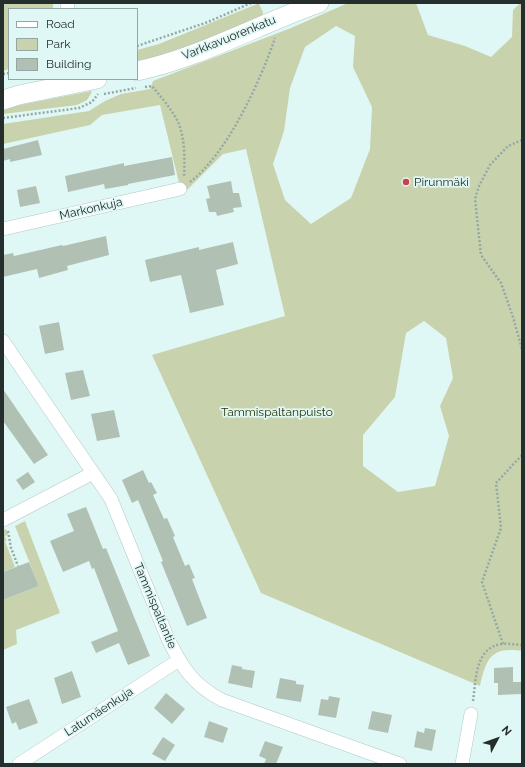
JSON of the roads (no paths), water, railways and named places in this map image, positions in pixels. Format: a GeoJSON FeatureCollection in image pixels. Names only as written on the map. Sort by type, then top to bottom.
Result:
{"type":"FeatureCollection","features":[{"type":"Feature","properties":{"kind":"street","name":"Varkkavuorenkatu"},"geometry":{"type":"LineString","coordinates":[[138,71],[183,57],[319,3]]}},
{"type":"Feature","properties":{"kind":"street"},"geometry":{"type":"LineString","coordinates":[[3,100],[75,81],[98,88]]}},
{"type":"Feature","properties":{"kind":"street","name":"Markonkuja"},"geometry":{"type":"LineString","coordinates":[[3,229],[180,189]]}},
{"type":"Feature","properties":{"kind":"street","name":"Tammispaltantie"},"geometry":{"type":"LineString","coordinates":[[3,341],[111,499],[168,639],[187,674],[199,686],[222,700],[238,707],[400,764]]}},
{"type":"Feature","properties":{"kind":"street"},"geometry":{"type":"LineString","coordinates":[[5,523],[93,473]]}},
{"type":"Feature","properties":{"kind":"street","name":"Latumäenkuja"},"geometry":{"type":"LineString","coordinates":[[19,764],[179,660]]}},
{"type":"Feature","properties":{"kind":"street"},"geometry":{"type":"LineString","coordinates":[[462,764],[471,714]]}},
{"type":"Feature","properties":{"kind":"place","name":"Pirunmäki"},"geometry":{"type":"Point","coordinates":[406,182]}},
{"type":"Feature","properties":{"kind":"park label","name":"Tammispaltanpuisto"},"geometry":{"type":"Point","coordinates":[277,412]}}]}
